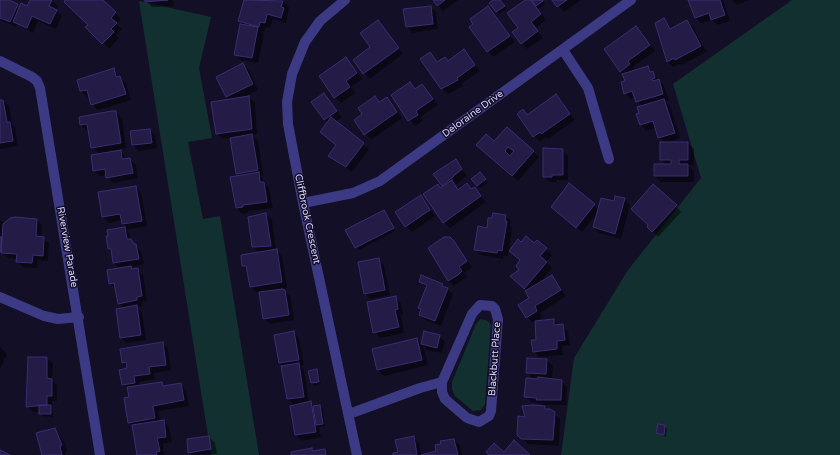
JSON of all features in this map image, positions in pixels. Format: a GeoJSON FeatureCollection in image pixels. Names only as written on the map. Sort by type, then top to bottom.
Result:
{"type":"FeatureCollection","features":[{"type":"Feature","properties":{"kind":"street","name":"Cliffbrook Crescent"},"geometry":{"type":"LineString","coordinates":[[345,0],[331,10],[311,31],[297,58],[289,87],[287,102],[288,124],[358,455]]}},
{"type":"Feature","properties":{"kind":"street","name":"Deloraine Drive"},"geometry":{"type":"LineString","coordinates":[[304,203],[352,193],[374,185],[631,0]]}},
{"type":"Feature","properties":{"kind":"street"},"geometry":{"type":"LineString","coordinates":[[563,50],[588,88],[609,159]]}},
{"type":"Feature","properties":{"kind":"street","name":"Riverview Parade"},"geometry":{"type":"LineString","coordinates":[[0,61],[32,77],[37,81],[40,88],[79,317],[100,455]]}},
{"type":"Feature","properties":{"kind":"street"},"geometry":{"type":"LineString","coordinates":[[0,296],[44,316],[58,319],[79,317]]}},
{"type":"Feature","properties":{"kind":"street","name":"Blackbutt Place"},"geometry":{"type":"LineString","coordinates":[[480,305],[492,306],[495,309],[498,319],[491,411],[489,416],[479,422],[467,418],[445,399],[442,392],[442,382],[472,314],[480,305]]}},
{"type":"Feature","properties":{"kind":"street"},"geometry":{"type":"LineString","coordinates":[[349,414],[420,388],[442,382]]}},
{"type":"Feature","properties":{"kind":"green space"},"geometry":{"type":"Polygon","coordinates":[[[792,0],[840,0],[840,455],[561,455],[574,358],[628,270],[701,178],[673,84],[792,0]]]}},
{"type":"Feature","properties":{"kind":"green space"},"geometry":{"type":"Polygon","coordinates":[[[139,1],[211,17],[199,68],[212,138],[188,142],[203,219],[220,216],[259,455],[211,455],[139,1]]]}},
{"type":"Feature","properties":{"kind":"green space"},"geometry":{"type":"Polygon","coordinates":[[[480,319],[486,320],[491,324],[485,404],[481,410],[473,411],[455,396],[452,389],[452,382],[476,324],[480,319]]]}},
{"type":"Feature","properties":{"kind":"building"},"geometry":{"type":"Polygon","coordinates":[[[0,0],[9,0],[18,4],[10,22],[0,18],[0,0]]]}},
{"type":"Feature","properties":{"kind":"building"},"geometry":{"type":"Polygon","coordinates":[[[30,0],[52,0],[49,6],[57,10],[50,24],[32,16],[27,28],[13,22],[21,3],[27,6],[30,0]]]}},
{"type":"Feature","properties":{"kind":"building"},"geometry":{"type":"Polygon","coordinates":[[[65,0],[103,0],[116,12],[111,18],[117,23],[111,29],[114,32],[102,44],[85,27],[88,25],[64,2],[65,0]]]}},
{"type":"Feature","properties":{"kind":"building"},"geometry":{"type":"Polygon","coordinates":[[[145,0],[168,0],[145,2],[145,0]]]}},
{"type":"Feature","properties":{"kind":"building"},"geometry":{"type":"Polygon","coordinates":[[[244,0],[283,1],[281,7],[284,8],[281,18],[267,14],[265,23],[260,22],[259,27],[238,21],[244,0]]]}},
{"type":"Feature","properties":{"kind":"building"},"geometry":{"type":"Polygon","coordinates":[[[433,0],[445,0],[437,6],[433,0]]]}},
{"type":"Feature","properties":{"kind":"building"},"geometry":{"type":"Polygon","coordinates":[[[493,0],[500,0],[505,6],[496,12],[489,3],[493,0]]]}},
{"type":"Feature","properties":{"kind":"building"},"geometry":{"type":"Polygon","coordinates":[[[525,0],[531,0],[541,14],[531,22],[538,31],[521,44],[512,32],[518,28],[507,13],[525,0]]]}},
{"type":"Feature","properties":{"kind":"building"},"geometry":{"type":"Polygon","coordinates":[[[531,0],[543,0],[543,1],[536,6],[531,0]]]}},
{"type":"Feature","properties":{"kind":"building"},"geometry":{"type":"Polygon","coordinates":[[[552,0],[567,0],[557,7],[552,0]]]}},
{"type":"Feature","properties":{"kind":"building"},"geometry":{"type":"Polygon","coordinates":[[[688,0],[720,0],[725,15],[711,20],[709,13],[695,18],[688,0]]]}},
{"type":"Feature","properties":{"kind":"building"},"geometry":{"type":"Polygon","coordinates":[[[431,6],[433,24],[406,27],[403,9],[431,6]]]}},
{"type":"Feature","properties":{"kind":"building"},"geometry":{"type":"Polygon","coordinates":[[[488,6],[510,36],[487,52],[469,27],[473,24],[470,19],[488,6]]]}},
{"type":"Feature","properties":{"kind":"building"},"geometry":{"type":"Polygon","coordinates":[[[664,18],[670,29],[687,20],[701,46],[675,60],[674,58],[667,62],[655,23],[664,18]]]}},
{"type":"Feature","properties":{"kind":"building"},"geometry":{"type":"Polygon","coordinates":[[[378,20],[399,48],[363,74],[353,60],[370,47],[360,33],[378,20]]]}},
{"type":"Feature","properties":{"kind":"building"},"geometry":{"type":"Polygon","coordinates":[[[240,24],[258,27],[252,58],[234,55],[240,24]]]}},
{"type":"Feature","properties":{"kind":"building"},"geometry":{"type":"Polygon","coordinates":[[[636,26],[650,45],[628,61],[630,64],[620,72],[604,49],[636,26]]]}},
{"type":"Feature","properties":{"kind":"building"},"geometry":{"type":"Polygon","coordinates":[[[464,49],[475,65],[457,78],[458,80],[441,89],[420,59],[430,52],[437,62],[445,57],[448,61],[464,49]]]}},
{"type":"Feature","properties":{"kind":"building"},"geometry":{"type":"Polygon","coordinates":[[[346,57],[357,73],[346,81],[350,87],[334,98],[319,76],[346,57]]]}},
{"type":"Feature","properties":{"kind":"building"},"geometry":{"type":"Polygon","coordinates":[[[243,63],[253,84],[226,97],[216,77],[243,63]]]}},
{"type":"Feature","properties":{"kind":"building"},"geometry":{"type":"Polygon","coordinates":[[[648,66],[650,72],[653,71],[655,78],[652,79],[653,81],[659,79],[663,94],[636,102],[632,91],[624,94],[621,82],[625,81],[622,74],[648,66]]]}},
{"type":"Feature","properties":{"kind":"building"},"geometry":{"type":"Polygon","coordinates":[[[114,68],[116,77],[120,76],[126,94],[91,105],[87,90],[80,91],[77,80],[114,68]]]}},
{"type":"Feature","properties":{"kind":"building"},"geometry":{"type":"Polygon","coordinates":[[[410,82],[415,89],[422,84],[433,99],[416,111],[418,115],[408,121],[391,95],[410,82]]]}},
{"type":"Feature","properties":{"kind":"building"},"geometry":{"type":"Polygon","coordinates":[[[324,93],[337,111],[324,120],[311,102],[324,93]]]}},
{"type":"Feature","properties":{"kind":"building"},"geometry":{"type":"Polygon","coordinates":[[[556,94],[570,114],[541,134],[540,132],[533,137],[517,114],[523,109],[527,115],[556,94]]]}},
{"type":"Feature","properties":{"kind":"building"},"geometry":{"type":"Polygon","coordinates":[[[249,96],[252,129],[216,134],[211,102],[249,96]]]}},
{"type":"Feature","properties":{"kind":"building"},"geometry":{"type":"Polygon","coordinates":[[[375,96],[379,102],[387,97],[397,112],[364,135],[354,120],[362,114],[358,108],[375,96]]]}},
{"type":"Feature","properties":{"kind":"building"},"geometry":{"type":"Polygon","coordinates":[[[664,99],[675,133],[658,138],[653,121],[640,125],[636,114],[639,113],[637,107],[664,99]]]}},
{"type":"Feature","properties":{"kind":"building"},"geometry":{"type":"Polygon","coordinates":[[[0,100],[3,100],[7,122],[10,122],[13,141],[0,143],[0,100]]]}},
{"type":"Feature","properties":{"kind":"building"},"geometry":{"type":"Polygon","coordinates":[[[116,111],[121,143],[91,148],[87,124],[80,125],[79,117],[116,111]]]}},
{"type":"Feature","properties":{"kind":"building"},"geometry":{"type":"Polygon","coordinates":[[[331,117],[364,143],[346,167],[328,156],[336,145],[320,132],[331,117]]]}},
{"type":"Feature","properties":{"kind":"building"},"geometry":{"type":"Polygon","coordinates":[[[507,127],[534,151],[512,176],[476,145],[486,134],[494,141],[507,127]],[[508,147],[505,151],[510,156],[514,151],[508,147]]]}},
{"type":"Feature","properties":{"kind":"building"},"geometry":{"type":"Polygon","coordinates":[[[150,129],[152,143],[132,145],[130,131],[150,129]]]}},
{"type":"Feature","properties":{"kind":"building"},"geometry":{"type":"Polygon","coordinates":[[[252,134],[258,170],[236,174],[230,138],[252,134]]]}},
{"type":"Feature","properties":{"kind":"building"},"geometry":{"type":"Polygon","coordinates":[[[660,142],[688,142],[688,160],[679,160],[679,164],[688,164],[688,176],[654,176],[654,164],[671,164],[671,160],[660,160],[660,142]]]}},
{"type":"Feature","properties":{"kind":"building"},"geometry":{"type":"Polygon","coordinates":[[[543,148],[563,149],[563,175],[543,177],[543,148]]]}},
{"type":"Feature","properties":{"kind":"building"},"geometry":{"type":"Polygon","coordinates":[[[121,150],[122,159],[130,158],[133,173],[106,178],[105,169],[93,171],[91,155],[121,150]]]}},
{"type":"Feature","properties":{"kind":"building"},"geometry":{"type":"Polygon","coordinates":[[[456,159],[462,169],[442,186],[433,174],[456,159]]]}},
{"type":"Feature","properties":{"kind":"building"},"geometry":{"type":"Polygon","coordinates":[[[259,172],[260,182],[264,182],[267,202],[243,205],[243,207],[236,208],[230,177],[259,172]]]}},
{"type":"Feature","properties":{"kind":"building"},"geometry":{"type":"Polygon","coordinates":[[[480,172],[486,179],[477,186],[471,179],[480,172]]]}},
{"type":"Feature","properties":{"kind":"building"},"geometry":{"type":"Polygon","coordinates":[[[452,180],[458,190],[467,183],[471,189],[475,187],[481,196],[443,223],[423,194],[438,184],[440,188],[452,180]]]}},
{"type":"Feature","properties":{"kind":"building"},"geometry":{"type":"Polygon","coordinates":[[[569,183],[595,204],[576,228],[551,207],[569,183]]]}},
{"type":"Feature","properties":{"kind":"building"},"geometry":{"type":"Polygon","coordinates":[[[653,184],[677,205],[652,232],[647,227],[648,225],[631,209],[653,184]]]}},
{"type":"Feature","properties":{"kind":"building"},"geometry":{"type":"Polygon","coordinates":[[[136,186],[142,221],[122,224],[120,214],[102,217],[98,192],[136,186]]]}},
{"type":"Feature","properties":{"kind":"building"},"geometry":{"type":"Polygon","coordinates":[[[421,195],[430,210],[405,227],[395,212],[421,195]]]}},
{"type":"Feature","properties":{"kind":"building"},"geometry":{"type":"Polygon","coordinates":[[[615,196],[625,198],[615,234],[593,227],[601,198],[614,201],[615,196]]]}},
{"type":"Feature","properties":{"kind":"building"},"geometry":{"type":"Polygon","coordinates":[[[384,210],[394,228],[355,248],[345,230],[384,210]]]}},
{"type":"Feature","properties":{"kind":"building"},"geometry":{"type":"Polygon","coordinates":[[[266,213],[271,246],[252,247],[248,217],[266,213]]]}},
{"type":"Feature","properties":{"kind":"building"},"geometry":{"type":"Polygon","coordinates":[[[493,213],[506,215],[505,221],[507,221],[502,251],[498,250],[497,253],[474,250],[478,226],[487,228],[488,218],[492,218],[493,213]]]}},
{"type":"Feature","properties":{"kind":"building"},"geometry":{"type":"Polygon","coordinates":[[[10,218],[37,219],[36,236],[44,237],[43,256],[33,255],[32,263],[16,262],[17,254],[1,253],[3,224],[10,218]]]}},
{"type":"Feature","properties":{"kind":"building"},"geometry":{"type":"Polygon","coordinates":[[[125,227],[127,239],[131,239],[134,244],[136,244],[139,259],[113,263],[111,249],[108,249],[106,236],[108,236],[107,230],[125,227]]]}},
{"type":"Feature","properties":{"kind":"building"},"geometry":{"type":"Polygon","coordinates":[[[526,236],[534,243],[537,240],[547,248],[540,256],[547,262],[524,289],[510,276],[519,270],[516,266],[520,260],[509,251],[518,239],[521,242],[526,236]]]}},
{"type":"Feature","properties":{"kind":"building"},"geometry":{"type":"Polygon","coordinates":[[[0,237],[2,237],[1,252],[0,252],[0,237]]]}},
{"type":"Feature","properties":{"kind":"building"},"geometry":{"type":"Polygon","coordinates":[[[444,237],[450,237],[454,241],[467,261],[459,267],[462,271],[448,281],[428,248],[444,237]]]}},
{"type":"Feature","properties":{"kind":"building"},"geometry":{"type":"Polygon","coordinates":[[[277,249],[282,282],[250,287],[246,266],[242,266],[241,255],[277,249]]]}},
{"type":"Feature","properties":{"kind":"building"},"geometry":{"type":"Polygon","coordinates":[[[379,258],[385,290],[364,294],[358,262],[379,258]]]}},
{"type":"Feature","properties":{"kind":"building"},"geometry":{"type":"Polygon","coordinates":[[[131,266],[132,269],[138,268],[142,296],[137,297],[137,300],[118,304],[114,283],[109,284],[107,270],[131,266]]]}},
{"type":"Feature","properties":{"kind":"building"},"geometry":{"type":"Polygon","coordinates":[[[421,275],[443,284],[442,286],[448,288],[435,321],[419,315],[421,309],[418,308],[427,285],[419,282],[421,275]]]}},
{"type":"Feature","properties":{"kind":"building"},"geometry":{"type":"Polygon","coordinates":[[[552,275],[561,290],[535,306],[537,311],[526,318],[518,305],[529,298],[525,291],[552,275]]]}},
{"type":"Feature","properties":{"kind":"building"},"geometry":{"type":"Polygon","coordinates":[[[282,289],[285,290],[289,315],[263,319],[259,292],[282,289]]]}},
{"type":"Feature","properties":{"kind":"building"},"geometry":{"type":"Polygon","coordinates":[[[396,296],[398,309],[395,310],[399,327],[373,333],[367,302],[396,296]]]}},
{"type":"Feature","properties":{"kind":"building"},"geometry":{"type":"Polygon","coordinates":[[[137,305],[141,335],[120,338],[116,309],[137,305]]]}},
{"type":"Feature","properties":{"kind":"building"},"geometry":{"type":"Polygon","coordinates":[[[554,319],[554,325],[563,324],[565,340],[557,341],[557,349],[533,352],[531,340],[536,340],[535,321],[554,319]]]}},
{"type":"Feature","properties":{"kind":"building"},"geometry":{"type":"Polygon","coordinates":[[[294,331],[299,360],[279,363],[274,335],[294,331]]]}},
{"type":"Feature","properties":{"kind":"building"},"geometry":{"type":"Polygon","coordinates":[[[424,331],[440,335],[437,348],[421,344],[424,331]]]}},
{"type":"Feature","properties":{"kind":"building"},"geometry":{"type":"Polygon","coordinates":[[[417,338],[422,360],[377,370],[372,349],[417,338]]]}},
{"type":"Feature","properties":{"kind":"building"},"geometry":{"type":"Polygon","coordinates":[[[163,342],[166,365],[149,367],[150,374],[134,376],[135,383],[122,385],[119,370],[127,368],[126,362],[122,363],[120,349],[163,342]]]}},
{"type":"Feature","properties":{"kind":"building"},"geometry":{"type":"Polygon","coordinates":[[[28,357],[47,357],[47,378],[52,379],[52,396],[47,396],[47,405],[26,407],[28,357]]]}},
{"type":"Feature","properties":{"kind":"building"},"geometry":{"type":"Polygon","coordinates":[[[527,358],[547,359],[546,374],[526,373],[527,358]]]}},
{"type":"Feature","properties":{"kind":"building"},"geometry":{"type":"Polygon","coordinates":[[[299,363],[304,397],[287,399],[281,366],[299,363]]]}},
{"type":"Feature","properties":{"kind":"building"},"geometry":{"type":"Polygon","coordinates":[[[317,369],[319,382],[311,383],[308,371],[317,369]]]}},
{"type":"Feature","properties":{"kind":"building"},"geometry":{"type":"Polygon","coordinates":[[[538,377],[562,380],[561,400],[536,400],[537,398],[524,397],[526,378],[538,379],[538,377]]]}},
{"type":"Feature","properties":{"kind":"building"},"geometry":{"type":"Polygon","coordinates":[[[162,382],[163,386],[181,383],[184,400],[153,406],[155,418],[128,423],[124,398],[129,397],[127,387],[162,382]]]}},
{"type":"Feature","properties":{"kind":"building"},"geometry":{"type":"Polygon","coordinates":[[[311,401],[316,432],[295,435],[290,406],[311,401]]]}},
{"type":"Feature","properties":{"kind":"building"},"geometry":{"type":"Polygon","coordinates":[[[39,405],[51,405],[51,414],[39,414],[39,405]]]}},
{"type":"Feature","properties":{"kind":"building"},"geometry":{"type":"Polygon","coordinates":[[[320,405],[323,424],[316,425],[313,406],[320,405]]]}},
{"type":"Feature","properties":{"kind":"building"},"geometry":{"type":"Polygon","coordinates":[[[522,406],[545,406],[545,409],[550,409],[555,412],[553,440],[521,439],[517,435],[518,416],[525,417],[522,406]]]}},
{"type":"Feature","properties":{"kind":"building"},"geometry":{"type":"Polygon","coordinates":[[[164,420],[166,437],[157,438],[160,451],[156,452],[157,455],[137,455],[132,425],[164,420]]]}},
{"type":"Feature","properties":{"kind":"building"},"geometry":{"type":"Polygon","coordinates":[[[658,424],[665,425],[664,435],[656,433],[658,424]]]}},
{"type":"Feature","properties":{"kind":"building"},"geometry":{"type":"Polygon","coordinates":[[[55,428],[62,445],[60,446],[62,455],[42,455],[36,433],[55,428]]]}},
{"type":"Feature","properties":{"kind":"building"},"geometry":{"type":"Polygon","coordinates":[[[209,436],[211,449],[188,453],[187,439],[209,436]]]}},
{"type":"Feature","properties":{"kind":"building"},"geometry":{"type":"Polygon","coordinates":[[[414,436],[417,455],[393,455],[393,453],[398,452],[395,440],[414,436]]]}},
{"type":"Feature","properties":{"kind":"building"},"geometry":{"type":"Polygon","coordinates":[[[454,439],[458,455],[421,455],[436,451],[435,445],[441,444],[440,441],[454,439]]]}},
{"type":"Feature","properties":{"kind":"building"},"geometry":{"type":"Polygon","coordinates":[[[514,440],[530,455],[489,455],[486,452],[494,443],[504,452],[514,440]]]}},
{"type":"Feature","properties":{"kind":"building"},"geometry":{"type":"Polygon","coordinates":[[[312,448],[312,451],[325,449],[326,455],[291,455],[291,452],[312,448]]]}},
{"type":"Feature","properties":{"kind":"building"},"geometry":{"type":"Polygon","coordinates":[[[0,450],[10,455],[0,455],[0,450]]]}}]}
